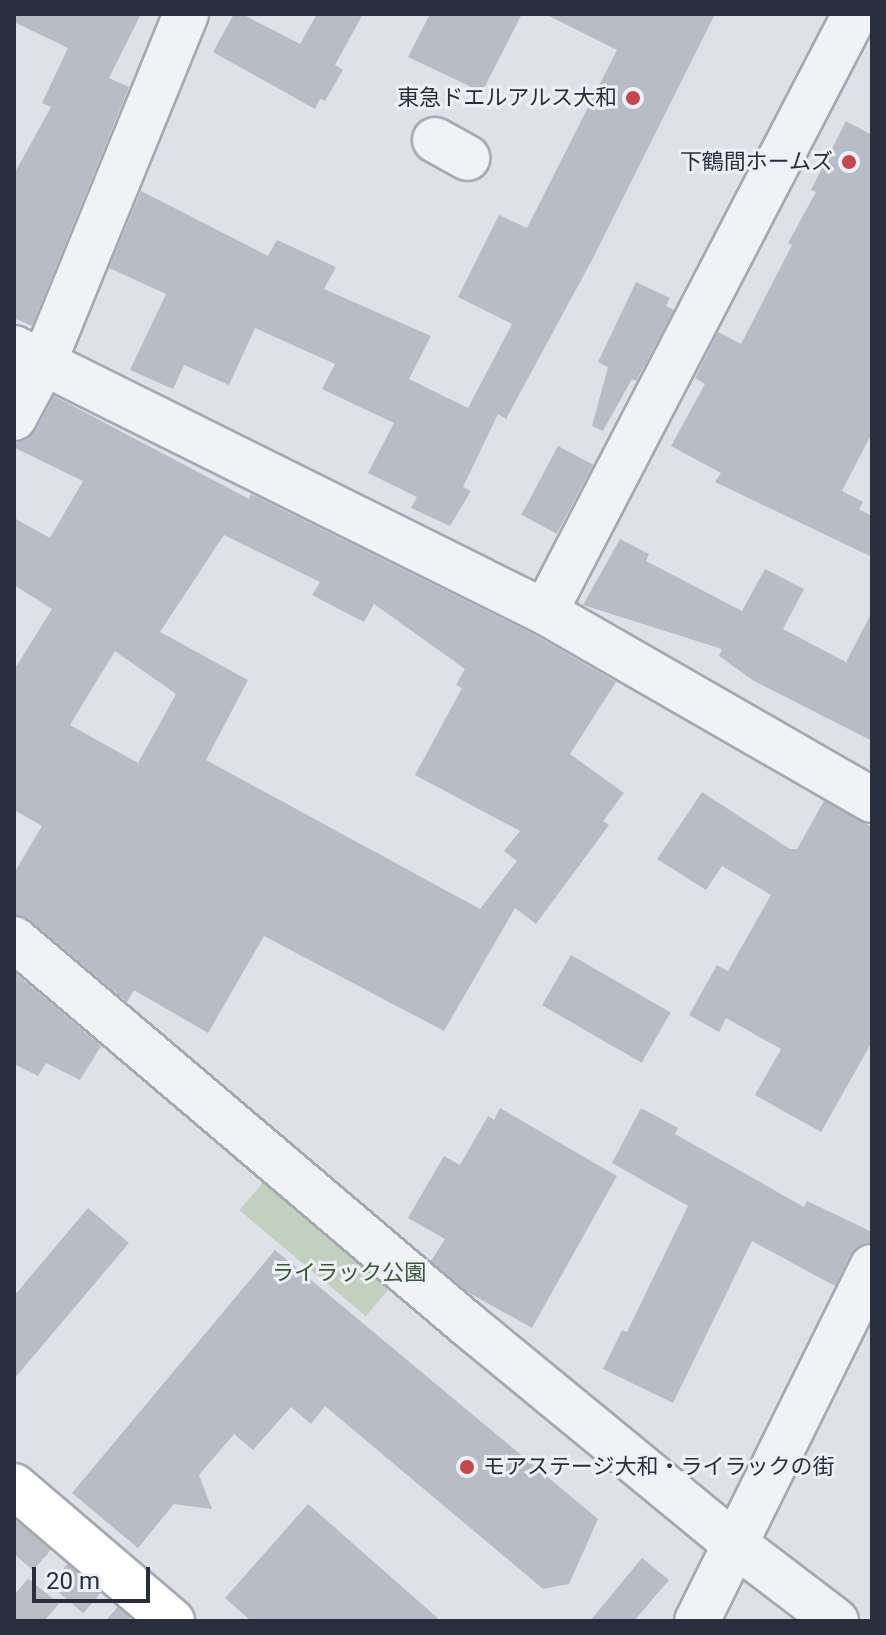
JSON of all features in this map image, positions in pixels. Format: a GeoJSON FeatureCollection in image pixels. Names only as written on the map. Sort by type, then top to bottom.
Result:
{"type":"FeatureCollection","features":[{"type":"Feature","properties":{"kind":"highway"},"geometry":{"type":"LineString","coordinates":[[14,1486],[172,1621]]}},
{"type":"Feature","properties":{"kind":"street"},"geometry":{"type":"LineString","coordinates":[[14,418],[29,355],[186,14]]}},
{"type":"Feature","properties":{"kind":"street"},"geometry":{"type":"LineString","coordinates":[[545,612],[855,14]]}},
{"type":"Feature","properties":{"kind":"street"},"geometry":{"type":"LineString","coordinates":[[29,355],[545,612],[872,800]]}},
{"type":"Feature","properties":{"kind":"street"},"geometry":{"type":"LineString","coordinates":[[14,939],[467,1324],[735,1544],[836,1621]]}},
{"type":"Feature","properties":{"kind":"street"},"geometry":{"type":"LineString","coordinates":[[697,1621],[872,1267]]}},
{"type":"Feature","properties":{"kind":"green space","name":"ライラック公園"},"geometry":{"type":"Polygon","coordinates":[[[269,1175],[395,1281],[366,1316],[239,1210],[269,1175]]]}},
{"type":"Feature","properties":{"kind":"building"},"geometry":{"type":"Polygon","coordinates":[[[14,14],[141,14],[109,78],[129,87],[32,326],[14,318],[14,174],[51,107],[42,103],[68,48],[14,22],[14,14]]]}},
{"type":"Feature","properties":{"kind":"building"},"geometry":{"type":"Polygon","coordinates":[[[234,14],[242,14],[300,44],[317,14],[363,14],[335,65],[343,70],[325,101],[320,99],[315,109],[213,52],[234,14]]]}},
{"type":"Feature","properties":{"kind":"building"},"geometry":{"type":"Polygon","coordinates":[[[430,14],[522,14],[482,92],[408,57],[430,14]]]}},
{"type":"Feature","properties":{"kind":"building"},"geometry":{"type":"Polygon","coordinates":[[[545,14],[715,14],[592,260],[506,419],[498,414],[463,487],[471,491],[450,526],[411,508],[417,497],[368,473],[394,423],[322,389],[335,364],[255,328],[229,385],[184,365],[173,389],[130,370],[166,294],[109,268],[141,191],[268,256],[277,240],[336,267],[324,289],[431,336],[409,379],[468,408],[512,324],[458,297],[499,215],[527,228],[617,50],[545,14]]]}},
{"type":"Feature","properties":{"kind":"building"},"geometry":{"type":"Polygon","coordinates":[[[846,121],[872,135],[872,433],[842,491],[863,502],[859,509],[872,516],[872,557],[715,482],[721,473],[671,446],[705,384],[695,378],[718,332],[741,344],[792,245],[788,243],[816,192],[811,190],[846,121]]]}},
{"type":"Feature","properties":{"kind":"building"},"geometry":{"type":"Polygon","coordinates":[[[636,282],[670,298],[666,306],[674,310],[636,381],[632,379],[603,431],[592,426],[608,367],[598,362],[636,282]]]}},
{"type":"Feature","properties":{"kind":"building"},"geometry":{"type":"Polygon","coordinates":[[[54,396],[249,499],[251,494],[533,634],[616,682],[570,754],[624,793],[603,821],[609,825],[536,924],[515,908],[444,1031],[264,936],[208,1033],[134,990],[127,1002],[30,920],[14,915],[14,873],[42,826],[14,810],[14,670],[52,609],[14,585],[14,518],[50,538],[83,481],[15,448],[14,443],[26,440],[36,430],[54,396]],[[224,535],[160,632],[248,680],[206,760],[480,909],[517,861],[504,851],[520,831],[415,775],[462,688],[456,685],[465,669],[374,604],[364,622],[312,595],[320,582],[224,535]],[[115,651],[70,725],[138,763],[176,694],[115,651]]]}},
{"type":"Feature","properties":{"kind":"building"},"geometry":{"type":"Polygon","coordinates":[[[558,446],[593,465],[557,534],[521,515],[558,446]]]}},
{"type":"Feature","properties":{"kind":"building"},"geometry":{"type":"Polygon","coordinates":[[[620,539],[649,554],[646,561],[742,611],[765,569],[804,589],[783,629],[846,662],[872,612],[872,741],[754,681],[719,656],[722,649],[583,605],[620,539]]]}},
{"type":"Feature","properties":{"kind":"building"},"geometry":{"type":"Polygon","coordinates":[[[702,792],[790,849],[797,849],[824,801],[872,827],[872,1042],[821,1132],[755,1095],[781,1049],[726,1018],[719,1032],[689,1015],[717,965],[728,971],[771,895],[722,866],[706,890],[657,859],[702,792]]]}},
{"type":"Feature","properties":{"kind":"building"},"geometry":{"type":"Polygon","coordinates":[[[571,955],[671,1012],[642,1063],[542,1005],[571,955]]]}},
{"type":"Feature","properties":{"kind":"building"},"geometry":{"type":"Polygon","coordinates":[[[14,972],[101,1046],[80,1080],[46,1063],[38,1076],[14,1064],[14,972]]]}},
{"type":"Feature","properties":{"kind":"building"},"geometry":{"type":"Polygon","coordinates":[[[500,1108],[617,1176],[532,1328],[466,1291],[431,1261],[445,1239],[408,1218],[444,1156],[460,1165],[488,1116],[494,1120],[500,1108]]]}},
{"type":"Feature","properties":{"kind":"building"},"geometry":{"type":"Polygon","coordinates":[[[641,1108],[678,1128],[675,1134],[804,1207],[807,1201],[872,1232],[872,1242],[859,1246],[850,1255],[835,1286],[752,1241],[673,1403],[603,1369],[622,1330],[627,1332],[688,1206],[612,1163],[641,1108]]]}},
{"type":"Feature","properties":{"kind":"building"},"geometry":{"type":"Polygon","coordinates":[[[88,1208],[129,1243],[14,1379],[14,1296],[88,1208]]]}},
{"type":"Feature","properties":{"kind":"building"},"geometry":{"type":"Polygon","coordinates":[[[275,1250],[598,1519],[569,1584],[543,1589],[325,1406],[311,1424],[291,1407],[253,1450],[234,1434],[199,1475],[212,1509],[174,1504],[138,1548],[72,1493],[275,1250]]]}},
{"type":"Feature","properties":{"kind":"building"},"geometry":{"type":"Polygon","coordinates":[[[308,1504],[441,1621],[251,1621],[225,1598],[308,1504]]]}},
{"type":"Feature","properties":{"kind":"building"},"geometry":{"type":"Polygon","coordinates":[[[642,1558],[669,1580],[634,1621],[590,1621],[642,1558]]]}},
{"type":"Feature","properties":{"kind":"tunnel"},"geometry":{"type":"LineString","coordinates":[[14,1525],[126,1621]]}},
{"type":"Feature","properties":{"kind":"tunnel"},"geometry":{"type":"LineString","coordinates":[[14,1595],[45,1621]]}},
{"type":"Feature","properties":{"kind":"place","name":"東急ドエルアルス大和"},"geometry":{"type":"Point","coordinates":[633,98]}},
{"type":"Feature","properties":{"kind":"place","name":"下鶴間ホームズ"},"geometry":{"type":"Point","coordinates":[849,162]}},
{"type":"Feature","properties":{"kind":"place","name":"モアステージ大和・ライラックの街"},"geometry":{"type":"Point","coordinates":[467,1467]}}]}
